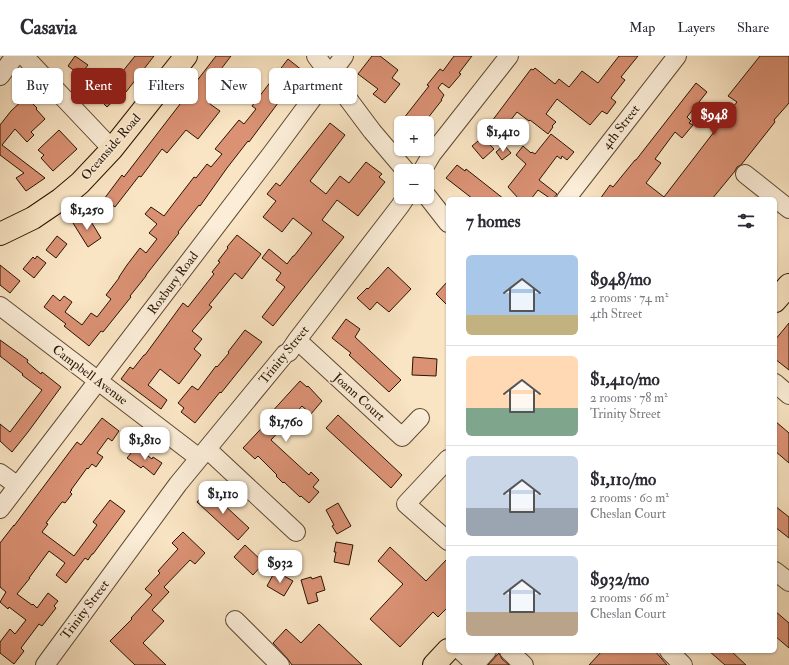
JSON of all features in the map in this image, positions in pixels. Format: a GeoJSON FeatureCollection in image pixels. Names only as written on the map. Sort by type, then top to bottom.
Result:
{"type":"FeatureCollection","features":[{"type":"Feature","properties":{"kind":"main road","name":"Oceanside Road"},"geometry":{"type":"LineString","coordinates":[[0,234],[33,218],[61,199],[80,183],[112,149],[186,56]]}},
{"type":"Feature","properties":{"kind":"main road"},"geometry":{"type":"LineString","coordinates":[[777,299],[789,286]]}},
{"type":"Feature","properties":{"kind":"main road"},"geometry":{"type":"LineString","coordinates":[[434,665],[446,652]]}},
{"type":"Feature","properties":{"kind":"street"},"geometry":{"type":"LineString","coordinates":[[0,76],[15,56]]}},
{"type":"Feature","properties":{"kind":"street"},"geometry":{"type":"LineString","coordinates":[[24,56],[112,149]]}},
{"type":"Feature","properties":{"kind":"street"},"geometry":{"type":"LineString","coordinates":[[316,56],[324,68]]}},
{"type":"Feature","properties":{"kind":"street","name":"Roxbury Road"},"geometry":{"type":"LineString","coordinates":[[335,68],[344,56]]}},
{"type":"Feature","properties":{"kind":"street"},"geometry":{"type":"LineString","coordinates":[[426,164],[432,154],[509,56]]}},
{"type":"Feature","properties":{"kind":"street","name":"4th Street"},"geometry":{"type":"LineString","coordinates":[[568,197],[677,56]]}},
{"type":"Feature","properties":{"kind":"street","name":"Roxbury Road"},"geometry":{"type":"LineString","coordinates":[[0,509],[308,104]]}},
{"type":"Feature","properties":{"kind":"street"},"geometry":{"type":"LineString","coordinates":[[352,104],[400,164]]}},
{"type":"Feature","properties":{"kind":"street"},"geometry":{"type":"LineString","coordinates":[[745,174],[774,197]]}},
{"type":"Feature","properties":{"kind":"street"},"geometry":{"type":"LineString","coordinates":[[777,199],[789,209]]}},
{"type":"Feature","properties":{"kind":"street","name":"Trinity Street"},"geometry":{"type":"LineString","coordinates":[[45,665],[178,484],[285,354],[289,352],[401,204]]}},
{"type":"Feature","properties":{"kind":"street"},"geometry":{"type":"LineString","coordinates":[[433,204],[446,220]]}},
{"type":"Feature","properties":{"kind":"street","name":"Campbell Avenue"},"geometry":{"type":"LineString","coordinates":[[0,306],[98,381],[203,453],[296,532]]}},
{"type":"Feature","properties":{"kind":"street","name":"Joann Court"},"geometry":{"type":"LineString","coordinates":[[297,340],[402,437],[420,418]]}},
{"type":"Feature","properties":{"kind":"street"},"geometry":{"type":"LineString","coordinates":[[777,385],[789,395]]}},
{"type":"Feature","properties":{"kind":"street"},"geometry":{"type":"LineString","coordinates":[[446,461],[406,504],[446,540]]}},
{"type":"Feature","properties":{"kind":"street"},"geometry":{"type":"LineString","coordinates":[[0,473],[18,486]]}},
{"type":"Feature","properties":{"kind":"street"},"geometry":{"type":"LineString","coordinates":[[777,573],[789,582]]}},
{"type":"Feature","properties":{"kind":"street"},"geometry":{"type":"LineString","coordinates":[[235,620],[280,665]]}},
{"type":"Feature","properties":{"kind":"street"},"geometry":{"type":"LineString","coordinates":[[463,653],[475,665],[485,653]]}},
{"type":"Feature","properties":{"kind":"street"},"geometry":{"type":"LineString","coordinates":[[511,653],[524,665]]}},
{"type":"Feature","properties":{"kind":"street"},"geometry":{"type":"LineString","coordinates":[[671,653],[683,665]]}},
{"type":"Feature","properties":{"kind":"building"},"geometry":{"type":"Polygon","coordinates":[[[75,56],[88,65],[86,68],[71,68],[68,66],[75,56]]]}},
{"type":"Feature","properties":{"kind":"building"},"geometry":{"type":"Polygon","coordinates":[[[135,56],[154,56],[145,68],[134,68],[134,82],[126,92],[125,68],[135,56]]]}},
{"type":"Feature","properties":{"kind":"building"},"geometry":{"type":"Polygon","coordinates":[[[216,56],[231,56],[222,68],[207,68],[216,56]]]}},
{"type":"Feature","properties":{"kind":"building"},"geometry":{"type":"Polygon","coordinates":[[[372,56],[380,56],[398,70],[392,78],[400,84],[385,103],[373,94],[378,89],[358,74],[372,56]]]}},
{"type":"Feature","properties":{"kind":"building"},"geometry":{"type":"Polygon","coordinates":[[[454,56],[472,56],[459,73],[461,74],[449,88],[442,83],[438,88],[444,95],[429,116],[405,116],[440,69],[443,71],[454,56]]]}},
{"type":"Feature","properties":{"kind":"building"},"geometry":{"type":"Polygon","coordinates":[[[619,56],[638,56],[621,77],[625,80],[611,98],[616,102],[607,114],[602,111],[590,125],[557,99],[546,114],[556,122],[548,134],[517,112],[503,130],[492,121],[531,69],[533,70],[535,68],[555,84],[559,79],[569,87],[582,71],[598,83],[619,56]]]}},
{"type":"Feature","properties":{"kind":"building"},"geometry":{"type":"Polygon","coordinates":[[[760,56],[789,56],[789,103],[774,120],[775,122],[741,165],[737,167],[714,197],[664,197],[737,102],[728,96],[760,56]]]}},
{"type":"Feature","properties":{"kind":"building"},"geometry":{"type":"Polygon","coordinates":[[[288,59],[299,68],[281,68],[288,59]]]}},
{"type":"Feature","properties":{"kind":"building"},"geometry":{"type":"Polygon","coordinates":[[[206,69],[206,104],[210,104],[220,111],[198,139],[186,130],[167,153],[162,149],[141,177],[139,176],[115,207],[104,199],[122,175],[124,177],[180,104],[198,104],[198,79],[206,69]]]}},
{"type":"Feature","properties":{"kind":"building"},"geometry":{"type":"Polygon","coordinates":[[[696,83],[707,92],[687,117],[691,121],[689,123],[693,125],[682,138],[675,132],[655,159],[661,163],[646,183],[664,197],[601,197],[610,185],[613,187],[636,160],[696,83]]]}},
{"type":"Feature","properties":{"kind":"building"},"geometry":{"type":"Polygon","coordinates":[[[269,84],[269,104],[277,104],[249,142],[248,141],[227,168],[200,206],[199,205],[178,232],[179,233],[130,296],[131,297],[103,332],[101,331],[89,346],[64,326],[66,324],[44,307],[53,295],[60,301],[64,296],[72,302],[65,312],[82,325],[91,313],[97,317],[111,299],[106,295],[140,248],[146,253],[157,239],[149,233],[157,224],[145,214],[151,207],[164,216],[194,177],[196,178],[207,164],[211,167],[222,154],[215,149],[239,120],[244,124],[256,109],[252,106],[254,104],[261,104],[261,94],[269,84]]]}},
{"type":"Feature","properties":{"kind":"building"},"geometry":{"type":"Polygon","coordinates":[[[18,104],[33,104],[45,119],[31,132],[34,135],[27,142],[15,129],[2,145],[45,178],[26,191],[16,178],[24,173],[0,155],[0,125],[18,104]]]}},
{"type":"Feature","properties":{"kind":"building"},"geometry":{"type":"Polygon","coordinates":[[[330,123],[345,135],[310,181],[326,194],[340,176],[349,183],[366,162],[382,174],[379,177],[385,182],[358,216],[337,200],[322,220],[344,237],[273,326],[262,317],[285,287],[276,280],[281,273],[262,258],[269,249],[287,264],[312,233],[293,218],[282,232],[263,217],[276,201],[267,194],[276,183],[280,186],[330,123]]]}},
{"type":"Feature","properties":{"kind":"building"},"geometry":{"type":"Polygon","coordinates":[[[59,130],[77,149],[53,171],[41,158],[44,155],[38,150],[59,130]]]}},
{"type":"Feature","properties":{"kind":"building"},"geometry":{"type":"Polygon","coordinates":[[[551,134],[574,152],[567,160],[562,156],[561,159],[557,156],[539,180],[557,194],[555,197],[548,197],[538,190],[533,197],[517,197],[508,187],[526,164],[516,155],[523,146],[531,153],[532,152],[535,154],[551,134]]]}},
{"type":"Feature","properties":{"kind":"building"},"geometry":{"type":"Polygon","coordinates":[[[483,137],[494,149],[483,159],[472,146],[483,137]]]}},
{"type":"Feature","properties":{"kind":"building"},"geometry":{"type":"Polygon","coordinates":[[[504,145],[511,153],[502,160],[496,152],[504,145]]]}},
{"type":"Feature","properties":{"kind":"building"},"geometry":{"type":"Polygon","coordinates":[[[457,165],[465,171],[466,169],[501,197],[470,197],[446,178],[457,165]]]}},
{"type":"Feature","properties":{"kind":"building"},"geometry":{"type":"Polygon","coordinates":[[[87,215],[101,238],[88,247],[73,223],[87,215]]]}},
{"type":"Feature","properties":{"kind":"building"},"geometry":{"type":"Polygon","coordinates":[[[237,235],[261,254],[242,279],[235,273],[209,305],[212,307],[192,331],[202,339],[194,349],[201,355],[179,384],[160,369],[148,385],[167,400],[161,409],[121,379],[130,367],[133,369],[145,355],[183,303],[188,307],[214,274],[212,272],[220,262],[218,261],[237,235]]]}},
{"type":"Feature","properties":{"kind":"building"},"geometry":{"type":"Polygon","coordinates":[[[57,236],[67,244],[56,258],[46,250],[57,236]]]}},
{"type":"Feature","properties":{"kind":"building"},"geometry":{"type":"Polygon","coordinates":[[[37,256],[46,263],[34,278],[23,269],[33,257],[35,259],[37,256]]]}},
{"type":"Feature","properties":{"kind":"building"},"geometry":{"type":"Polygon","coordinates":[[[0,265],[20,281],[10,293],[0,285],[0,265]]]}},
{"type":"Feature","properties":{"kind":"building"},"geometry":{"type":"Polygon","coordinates":[[[388,267],[411,289],[389,312],[377,302],[370,310],[357,298],[367,288],[368,289],[388,267]]]}},
{"type":"Feature","properties":{"kind":"building"},"geometry":{"type":"Polygon","coordinates":[[[446,283],[446,304],[436,294],[446,283]]]}},
{"type":"Feature","properties":{"kind":"building"},"geometry":{"type":"Polygon","coordinates":[[[346,319],[360,329],[355,337],[401,380],[389,392],[349,355],[351,353],[332,338],[346,319]]]}},
{"type":"Feature","properties":{"kind":"building"},"geometry":{"type":"Polygon","coordinates":[[[789,323],[789,370],[777,361],[777,338],[789,323]]]}},
{"type":"Feature","properties":{"kind":"building"},"geometry":{"type":"Polygon","coordinates":[[[245,330],[262,342],[195,423],[181,412],[184,408],[178,403],[192,386],[198,390],[216,366],[217,367],[229,353],[228,352],[245,330]]]}},
{"type":"Feature","properties":{"kind":"building"},"geometry":{"type":"Polygon","coordinates":[[[0,340],[28,360],[27,362],[41,374],[42,372],[61,387],[12,452],[0,441],[0,424],[10,432],[42,390],[0,356],[0,340]]]}},
{"type":"Feature","properties":{"kind":"building"},"geometry":{"type":"Polygon","coordinates":[[[413,357],[437,359],[436,376],[412,375],[413,357]]]}},
{"type":"Feature","properties":{"kind":"building"},"geometry":{"type":"Polygon","coordinates":[[[300,381],[307,387],[308,386],[322,401],[311,414],[302,406],[271,440],[309,475],[311,472],[319,480],[313,487],[319,492],[309,503],[284,482],[283,483],[258,456],[255,459],[243,448],[272,417],[269,415],[300,381]]]}},
{"type":"Feature","properties":{"kind":"building"},"geometry":{"type":"Polygon","coordinates":[[[338,415],[402,475],[391,488],[326,428],[338,415]]]}},
{"type":"Feature","properties":{"kind":"building"},"geometry":{"type":"Polygon","coordinates":[[[102,418],[119,431],[112,441],[108,438],[97,453],[103,457],[96,467],[92,464],[88,469],[87,468],[71,490],[70,492],[72,494],[65,503],[62,502],[46,523],[48,524],[42,532],[74,556],[97,525],[93,522],[110,500],[125,511],[93,554],[88,560],[85,558],[66,583],[56,575],[65,563],[49,551],[17,594],[37,608],[48,593],[58,601],[54,606],[56,608],[42,626],[39,624],[21,648],[24,651],[14,664],[0,653],[0,642],[10,629],[15,634],[26,620],[9,607],[8,609],[0,602],[6,592],[0,587],[0,543],[77,442],[81,445],[102,418]]]}},
{"type":"Feature","properties":{"kind":"building"},"geometry":{"type":"Polygon","coordinates":[[[777,423],[789,433],[789,463],[777,453],[777,423]]]}},
{"type":"Feature","properties":{"kind":"building"},"geometry":{"type":"Polygon","coordinates":[[[136,447],[152,459],[153,457],[162,463],[154,475],[143,466],[141,468],[127,458],[136,447]]]}},
{"type":"Feature","properties":{"kind":"building"},"geometry":{"type":"Polygon","coordinates":[[[208,490],[249,528],[238,540],[197,502],[208,490]]]}},
{"type":"Feature","properties":{"kind":"building"},"geometry":{"type":"Polygon","coordinates":[[[338,503],[351,526],[337,534],[332,526],[334,525],[326,510],[338,503]]]}},
{"type":"Feature","properties":{"kind":"building"},"geometry":{"type":"Polygon","coordinates":[[[777,508],[789,517],[789,538],[777,529],[777,508]]]}},
{"type":"Feature","properties":{"kind":"building"},"geometry":{"type":"Polygon","coordinates":[[[183,532],[205,553],[195,564],[190,560],[164,587],[169,592],[152,610],[164,621],[143,643],[166,665],[135,665],[110,641],[132,619],[131,618],[152,595],[145,589],[160,573],[158,571],[178,549],[172,543],[183,532]]]}},
{"type":"Feature","properties":{"kind":"building"},"geometry":{"type":"Polygon","coordinates":[[[336,542],[353,545],[349,565],[334,562],[336,542]]]}},
{"type":"Feature","properties":{"kind":"building"},"geometry":{"type":"Polygon","coordinates":[[[245,545],[264,563],[253,575],[234,557],[245,545]]]}},
{"type":"Feature","properties":{"kind":"building"},"geometry":{"type":"Polygon","coordinates":[[[390,547],[426,581],[446,560],[446,609],[438,617],[433,612],[400,647],[370,619],[403,584],[378,561],[390,547]]]}},
{"type":"Feature","properties":{"kind":"building"},"geometry":{"type":"Polygon","coordinates":[[[274,573],[293,581],[284,596],[267,586],[274,573]]]}},
{"type":"Feature","properties":{"kind":"building"},"geometry":{"type":"Polygon","coordinates":[[[321,576],[325,590],[316,593],[318,601],[308,604],[301,580],[321,576]]]}},
{"type":"Feature","properties":{"kind":"building"},"geometry":{"type":"Polygon","coordinates":[[[777,613],[789,623],[789,648],[777,638],[777,613]]]}},
{"type":"Feature","properties":{"kind":"building"},"geometry":{"type":"Polygon","coordinates":[[[319,624],[362,665],[292,665],[273,643],[286,629],[301,643],[319,624]]]}},
{"type":"Feature","properties":{"kind":"building"},"geometry":{"type":"Polygon","coordinates":[[[499,653],[502,659],[509,665],[488,665],[499,653]]]}},
{"type":"Feature","properties":{"kind":"building"},"geometry":{"type":"Polygon","coordinates":[[[600,653],[657,653],[667,665],[589,665],[600,653]]]}},
{"type":"Feature","properties":{"kind":"building"},"geometry":{"type":"Polygon","coordinates":[[[711,653],[733,653],[746,665],[725,665],[711,653]]]}}]}
